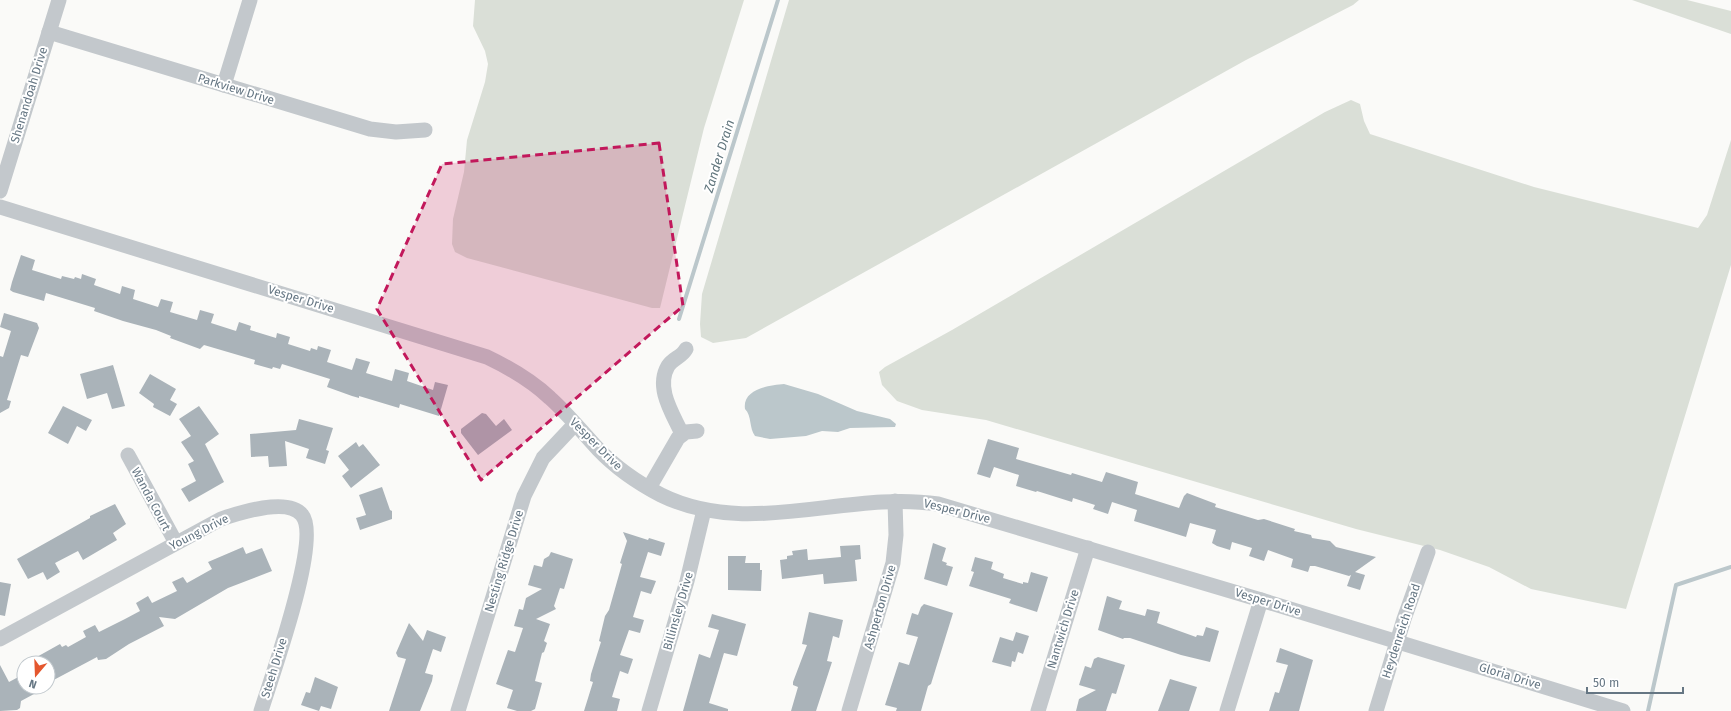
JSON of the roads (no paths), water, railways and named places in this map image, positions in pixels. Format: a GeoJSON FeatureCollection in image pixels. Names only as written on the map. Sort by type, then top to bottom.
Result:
{"type":"FeatureCollection","features":[{"type":"Feature","properties":{"kind":"street","name":"Shenandoah Drive"},"geometry":{"type":"LineString","coordinates":[[0,191],[59,0]]}},
{"type":"Feature","properties":{"kind":"street"},"geometry":{"type":"LineString","coordinates":[[224,85],[250,0]]}},
{"type":"Feature","properties":{"kind":"street","name":"Parkview Drive"},"geometry":{"type":"LineString","coordinates":[[49,32],[370,130],[396,132],[425,130]]}},
{"type":"Feature","properties":{"kind":"street","name":"Vesper Drive"},"geometry":{"type":"LineString","coordinates":[[0,207],[487,357],[506,366],[537,387],[609,460],[649,488],[675,501],[704,510],[732,514],[759,514],[895,501],[926,502],[950,507],[1088,548],[1397,642]]}},
{"type":"Feature","properties":{"kind":"street"},"geometry":{"type":"LineString","coordinates":[[649,488],[689,432],[664,396],[664,378],[668,366],[682,356],[686,349]]}},
{"type":"Feature","properties":{"kind":"street","name":"Nesting Ridge Drive"},"geometry":{"type":"LineString","coordinates":[[458,711],[524,496],[543,458],[575,424]]}},
{"type":"Feature","properties":{"kind":"street","name":"Wanda Court"},"geometry":{"type":"LineString","coordinates":[[128,454],[176,543]]}},
{"type":"Feature","properties":{"kind":"street","name":"Ashperton Drive"},"geometry":{"type":"LineString","coordinates":[[849,711],[893,563],[896,535],[895,501]]}},
{"type":"Feature","properties":{"kind":"street","name":"Young Drive"},"geometry":{"type":"LineString","coordinates":[[0,639],[220,519],[234,514],[281,507],[296,509],[302,514],[306,521],[308,540],[303,568],[287,626]]}},
{"type":"Feature","properties":{"kind":"street","name":"Billinsley Drive"},"geometry":{"type":"LineString","coordinates":[[649,711],[687,581],[704,510]]}},
{"type":"Feature","properties":{"kind":"street","name":"Nantwich Drive"},"geometry":{"type":"LineString","coordinates":[[1038,711],[1088,548]]}},
{"type":"Feature","properties":{"kind":"street","name":"Heydenreich Road"},"geometry":{"type":"LineString","coordinates":[[1376,711],[1397,642],[1428,552]]}},
{"type":"Feature","properties":{"kind":"street"},"geometry":{"type":"LineString","coordinates":[[1227,711],[1261,600]]}},
{"type":"Feature","properties":{"kind":"street","name":"Steeh Drive"},"geometry":{"type":"LineString","coordinates":[[261,711],[287,626]]}},
{"type":"Feature","properties":{"kind":"street","name":"Gloria Drive"},"geometry":{"type":"LineString","coordinates":[[1397,642],[1623,711]]}},
{"type":"Feature","properties":{"kind":"waterway","name":"Zander Drain"},"geometry":{"type":"LineString","coordinates":[[679,319],[778,0]]}},
{"type":"Feature","properties":{"kind":"waterway"},"geometry":{"type":"LineString","coordinates":[[1648,711],[1676,585],[1731,567]]}}]}
